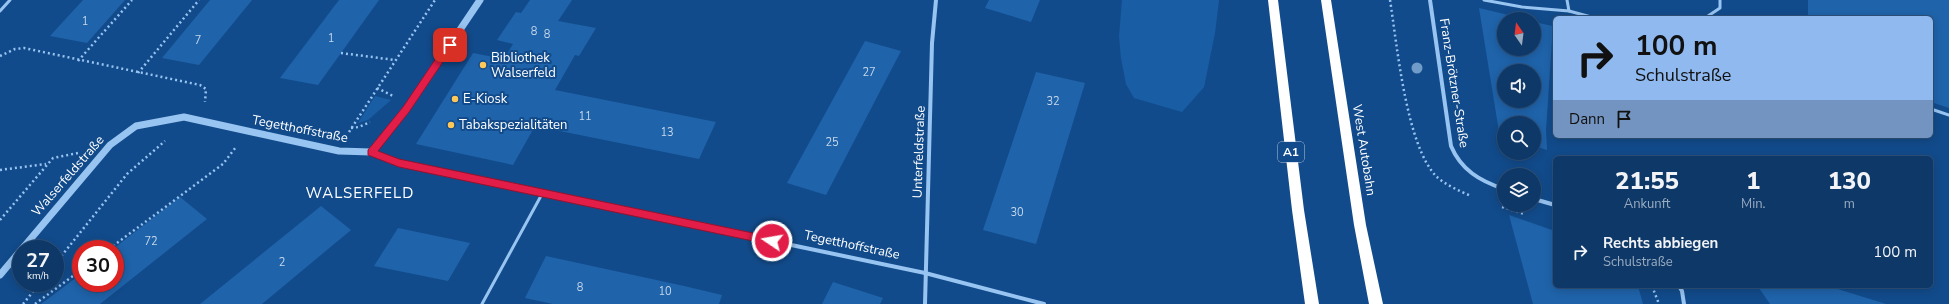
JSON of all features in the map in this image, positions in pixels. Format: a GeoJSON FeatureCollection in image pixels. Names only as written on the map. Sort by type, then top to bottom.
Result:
{"type":"FeatureCollection","features":[{"type":"Feature","properties":{"kind":"highway","name":"A1"},"geometry":{"type":"LineString","coordinates":[[1273,0],[1298,210],[1312,304]]}},
{"type":"Feature","properties":{"kind":"highway","name":"West Autobahn"},"geometry":{"type":"LineString","coordinates":[[1326,0],[1360,224],[1376,304]]}},
{"type":"Feature","properties":{"kind":"street"},"geometry":{"type":"LineString","coordinates":[[371,152],[418,92],[480,0]]}},
{"type":"Feature","properties":{"kind":"street","name":"Unterfeldstraße"},"geometry":{"type":"LineString","coordinates":[[925,304],[932,51],[936,0]]}},
{"type":"Feature","properties":{"kind":"street","name":"Franz-Brötzner-Straße"},"geometry":{"type":"LineString","coordinates":[[1430,0],[1451,146],[1455,157],[1463,168],[1475,176],[1497,186]]}},
{"type":"Feature","properties":{"kind":"street","name":"Tegetthoffstraße"},"geometry":{"type":"LineString","coordinates":[[184,117],[339,151],[371,152],[399,163],[926,273],[1044,304]]}},
{"type":"Feature","properties":{"kind":"street","name":"Walserfeldstraße"},"geometry":{"type":"LineString","coordinates":[[29,240],[106,149],[122,134],[136,126],[184,117]]}},
{"type":"Feature","properties":{"kind":"street"},"geometry":{"type":"LineString","coordinates":[[1541,201],[1553,204]]}},
{"type":"Feature","properties":{"kind":"street","name":"Walserfeldstraße"},"geometry":{"type":"LineString","coordinates":[[0,275],[12,260]]}},
{"type":"Feature","properties":{"kind":"street"},"geometry":{"type":"LineString","coordinates":[[1680,288],[1684,304]]}},
{"type":"Feature","properties":{"kind":"lane"},"geometry":{"type":"LineString","coordinates":[[0,10],[10,0]]}},
{"type":"Feature","properties":{"kind":"lane"},"geometry":{"type":"LineString","coordinates":[[1484,0],[1522,7],[1569,11],[1588,16]]}},
{"type":"Feature","properties":{"kind":"lane"},"geometry":{"type":"LineString","coordinates":[[1567,0],[1569,11]]}},
{"type":"Feature","properties":{"kind":"lane"},"geometry":{"type":"LineString","coordinates":[[1708,16],[1720,8],[1720,0]]}},
{"type":"Feature","properties":{"kind":"lane"},"geometry":{"type":"LineString","coordinates":[[1933,110],[1949,115]]}},
{"type":"Feature","properties":{"kind":"lane"},"geometry":{"type":"LineString","coordinates":[[482,304],[542,194]]}},
{"type":"Feature","properties":{"kind":"path"},"geometry":{"type":"LineString","coordinates":[[78,61],[132,0]]}},
{"type":"Feature","properties":{"kind":"path"},"geometry":{"type":"LineString","coordinates":[[138,73],[199,0]]}},
{"type":"Feature","properties":{"kind":"path"},"geometry":{"type":"LineString","coordinates":[[339,151],[355,120],[435,0]]}},
{"type":"Feature","properties":{"kind":"path"},"geometry":{"type":"LineString","coordinates":[[340,53],[395,60]]}},
{"type":"Feature","properties":{"kind":"path"},"geometry":{"type":"LineString","coordinates":[[377,88],[395,98],[393,102]]}},
{"type":"Feature","properties":{"kind":"path"},"geometry":{"type":"LineString","coordinates":[[121,240],[223,164],[247,131]]}},
{"type":"Feature","properties":{"kind":"path"},"geometry":{"type":"LineString","coordinates":[[0,220],[46,164],[53,158],[64,154],[106,149]]}},
{"type":"Feature","properties":{"kind":"path"},"geometry":{"type":"LineString","coordinates":[[0,170],[46,164]]}},
{"type":"Feature","properties":{"kind":"path"},"geometry":{"type":"LineString","coordinates":[[35,304],[72,277]]}},
{"type":"Feature","properties":{"kind":"path"},"geometry":{"type":"LineString","coordinates":[[1653,288],[1658,304]]}},
{"type":"Feature","properties":{"kind":"path"},"geometry":{"type":"LineString","coordinates":[[23,304],[33,292]]}},
{"type":"Feature","properties":{"kind":"shaded area"},"geometry":{"type":"Polygon","coordinates":[[[1122,0],[1219,0],[1215,33],[1204,87],[1182,112],[1134,98],[1126,84],[1119,37],[1122,0]]]}},
{"type":"Feature","properties":{"kind":"shaded area"},"geometry":{"type":"Polygon","coordinates":[[[375,96],[391,100],[368,120],[358,123],[375,96]]]}},
{"type":"Feature","properties":{"kind":"building"},"geometry":{"type":"Polygon","coordinates":[[[83,0],[125,0],[87,43],[50,36],[83,0]]]}},
{"type":"Feature","properties":{"kind":"building"},"geometry":{"type":"Polygon","coordinates":[[[210,0],[252,0],[199,65],[162,58],[210,0]]]}},
{"type":"Feature","properties":{"kind":"building"},"geometry":{"type":"Polygon","coordinates":[[[339,0],[379,0],[318,85],[280,78],[339,0]]]}},
{"type":"Feature","properties":{"kind":"building"},"geometry":{"type":"Polygon","coordinates":[[[530,0],[572,0],[558,21],[596,28],[579,56],[575,55],[555,90],[716,122],[699,159],[535,126],[513,165],[416,144],[473,53],[504,59],[513,44],[497,40],[516,12],[521,13],[530,0]]]}},
{"type":"Feature","properties":{"kind":"building"},"geometry":{"type":"Polygon","coordinates":[[[989,0],[1040,0],[1031,22],[985,8],[989,0]]]}},
{"type":"Feature","properties":{"kind":"building"},"geometry":{"type":"Polygon","coordinates":[[[1808,0],[1949,0],[1949,108],[1933,103],[1933,16],[1808,16],[1808,0]]]}},
{"type":"Feature","properties":{"kind":"building"},"geometry":{"type":"Polygon","coordinates":[[[1479,8],[1497,12],[1497,56],[1541,56],[1541,23],[1553,26],[1546,130],[1547,150],[1541,148],[1541,116],[1497,116],[1497,119],[1479,8]]]}},
{"type":"Feature","properties":{"kind":"building"},"geometry":{"type":"Polygon","coordinates":[[[865,41],[901,51],[826,195],[787,183],[865,41]]]}},
{"type":"Feature","properties":{"kind":"building"},"geometry":{"type":"Polygon","coordinates":[[[1036,72],[1085,83],[1036,244],[983,230],[1036,72]]]}},
{"type":"Feature","properties":{"kind":"building"},"geometry":{"type":"Polygon","coordinates":[[[180,197],[207,219],[124,285],[124,240],[180,197]]]}},
{"type":"Feature","properties":{"kind":"building"},"geometry":{"type":"Polygon","coordinates":[[[321,206],[351,230],[262,304],[200,304],[321,206]]]}},
{"type":"Feature","properties":{"kind":"building"},"geometry":{"type":"Polygon","coordinates":[[[1509,215],[1553,230],[1553,288],[1639,288],[1643,304],[1533,304],[1509,215]]]}},
{"type":"Feature","properties":{"kind":"building"},"geometry":{"type":"Polygon","coordinates":[[[398,228],[470,243],[448,281],[374,266],[398,228]]]}},
{"type":"Feature","properties":{"kind":"building"},"geometry":{"type":"Polygon","coordinates":[[[546,256],[722,295],[719,304],[553,304],[525,298],[546,256]]]}},
{"type":"Feature","properties":{"kind":"building"},"geometry":{"type":"Polygon","coordinates":[[[72,281],[72,292],[115,292],[100,304],[41,304],[57,292],[64,292],[64,287],[72,281]]]}},
{"type":"Feature","properties":{"kind":"building"},"geometry":{"type":"Polygon","coordinates":[[[833,282],[883,298],[880,304],[822,304],[833,282]]]}},
{"type":"Feature","properties":{"kind":"building"},"geometry":{"type":"Polygon","coordinates":[[[1759,288],[1834,288],[1886,304],[1770,304],[1759,288]]]}},
{"type":"Feature","properties":{"kind":"place","name":"Bibliothek Walserfeld"},"geometry":{"type":"Point","coordinates":[483,65]}},
{"type":"Feature","properties":{"kind":"place","name":"E-Kiosk"},"geometry":{"type":"Point","coordinates":[455,99]}},
{"type":"Feature","properties":{"kind":"place","name":"Tabakspezialitäten"},"geometry":{"type":"Point","coordinates":[451,125]}},
{"type":"Feature","properties":{"kind":"district","name":"WALSERFELD"},"geometry":{"type":"Point","coordinates":[360,193]}},
{"type":"Feature","properties":{"kind":"route"},"geometry":{"type":"LineString","coordinates":[[450,45],[406,110],[371,152],[399,163],[772,241]]}}]}
